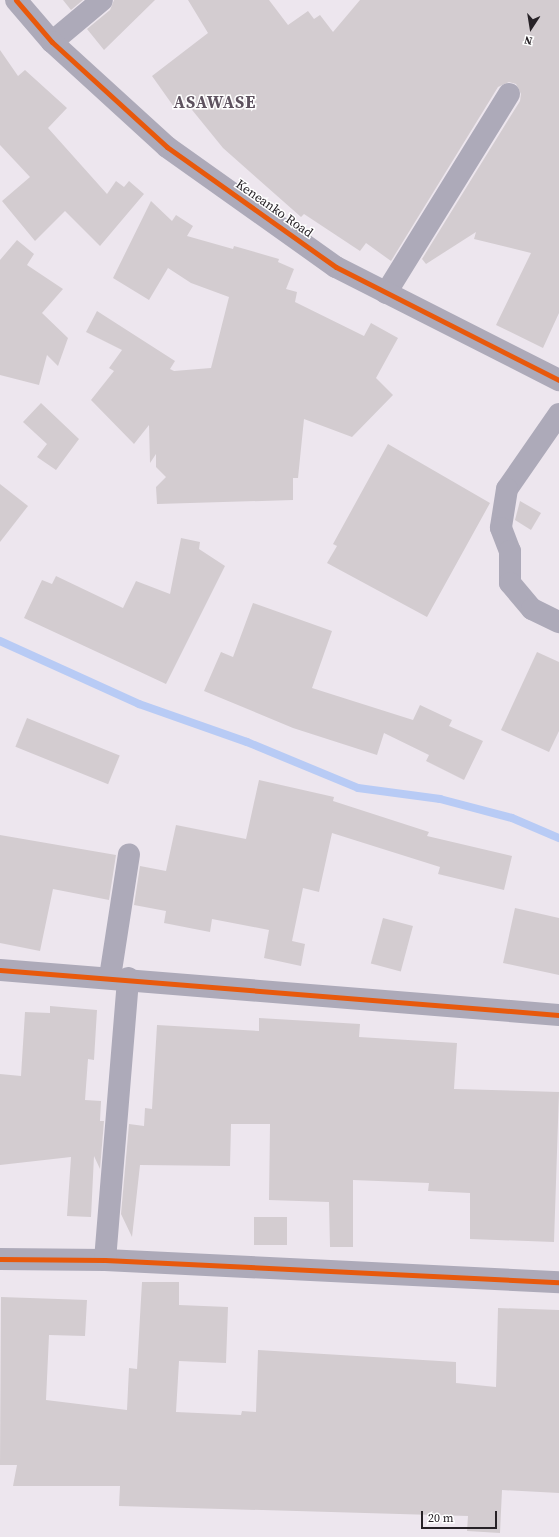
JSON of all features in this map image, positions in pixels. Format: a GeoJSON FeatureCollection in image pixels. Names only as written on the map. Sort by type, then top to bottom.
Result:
{"type":"FeatureCollection","features":[{"type":"Feature","properties":{"kind":"street","name":"Keneanko Road"},"geometry":{"type":"LineString","coordinates":[[16,0],[52,42],[167,147],[336,267],[559,380]]}},
{"type":"Feature","properties":{"kind":"street"},"geometry":{"type":"LineString","coordinates":[[52,42],[102,0]]}},
{"type":"Feature","properties":{"kind":"street"},"geometry":{"type":"LineString","coordinates":[[386,293],[509,94]]}},
{"type":"Feature","properties":{"kind":"street"},"geometry":{"type":"LineString","coordinates":[[559,414],[508,489],[501,528],[510,550],[510,583],[532,609],[559,622]]}},
{"type":"Feature","properties":{"kind":"street"},"geometry":{"type":"LineString","coordinates":[[105,1260],[119,978],[129,854]]}},
{"type":"Feature","properties":{"kind":"street"},"geometry":{"type":"LineString","coordinates":[[0,970],[119,978],[559,1015]]}},
{"type":"Feature","properties":{"kind":"street"},"geometry":{"type":"LineString","coordinates":[[0,1259],[105,1260],[559,1282]]}},
{"type":"Feature","properties":{"kind":"building"},"geometry":{"type":"Polygon","coordinates":[[[63,0],[83,0],[71,10],[63,0]]]}},
{"type":"Feature","properties":{"kind":"building"},"geometry":{"type":"Polygon","coordinates":[[[114,0],[155,0],[104,50],[87,29],[110,10],[114,0]]]}},
{"type":"Feature","properties":{"kind":"building"},"geometry":{"type":"Polygon","coordinates":[[[188,0],[269,0],[288,25],[308,11],[314,19],[320,15],[333,32],[360,0],[559,0],[559,313],[543,348],[496,325],[531,253],[474,239],[476,232],[426,264],[422,259],[520,101],[521,94],[516,84],[509,82],[498,87],[391,261],[366,243],[360,251],[304,214],[301,217],[223,148],[184,100],[174,107],[152,76],[208,33],[188,0]]]}},
{"type":"Feature","properties":{"kind":"building"},"geometry":{"type":"Polygon","coordinates":[[[0,50],[18,76],[25,70],[67,108],[48,128],[107,194],[116,181],[124,187],[129,181],[144,194],[100,246],[65,211],[35,241],[2,201],[30,177],[0,145],[0,50]]]}},
{"type":"Feature","properties":{"kind":"building"},"geometry":{"type":"Polygon","coordinates":[[[151,201],[172,221],[176,215],[193,226],[187,236],[233,249],[234,246],[279,259],[278,262],[294,269],[286,289],[297,292],[295,302],[364,336],[371,323],[398,338],[376,378],[393,395],[352,437],[304,419],[298,478],[293,478],[293,500],[157,504],[156,487],[166,477],[156,467],[156,454],[150,463],[149,425],[134,444],[91,400],[114,371],[109,368],[122,350],[86,332],[97,311],[175,361],[170,369],[174,371],[211,368],[229,297],[191,283],[168,268],[149,300],[113,278],[151,201]]]}},
{"type":"Feature","properties":{"kind":"building"},"geometry":{"type":"Polygon","coordinates":[[[17,240],[34,254],[27,265],[63,289],[42,313],[68,338],[58,366],[47,355],[39,385],[0,375],[0,260],[17,240]]]}},
{"type":"Feature","properties":{"kind":"building"},"geometry":{"type":"Polygon","coordinates":[[[41,403],[79,439],[56,470],[37,457],[47,444],[23,422],[41,403]]]}},
{"type":"Feature","properties":{"kind":"building"},"geometry":{"type":"Polygon","coordinates":[[[388,444],[490,503],[427,617],[327,563],[337,546],[333,544],[388,444]]]}},
{"type":"Feature","properties":{"kind":"building"},"geometry":{"type":"Polygon","coordinates":[[[0,484],[28,506],[0,542],[0,484]]]}},
{"type":"Feature","properties":{"kind":"building"},"geometry":{"type":"Polygon","coordinates":[[[520,501],[541,513],[531,530],[515,520],[520,501]]]}},
{"type":"Feature","properties":{"kind":"building"},"geometry":{"type":"Polygon","coordinates":[[[181,538],[200,542],[199,549],[225,566],[166,684],[24,618],[42,580],[52,584],[56,576],[123,608],[136,581],[170,594],[181,538]]]}},
{"type":"Feature","properties":{"kind":"building"},"geometry":{"type":"Polygon","coordinates":[[[253,603],[332,631],[312,688],[413,720],[420,705],[452,720],[449,726],[483,741],[464,780],[426,761],[429,755],[384,733],[377,755],[293,728],[204,691],[221,652],[233,657],[253,603]]]}},
{"type":"Feature","properties":{"kind":"building"},"geometry":{"type":"Polygon","coordinates":[[[537,652],[559,662],[559,731],[549,752],[501,730],[537,652]]]}},
{"type":"Feature","properties":{"kind":"building"},"geometry":{"type":"Polygon","coordinates":[[[27,718],[120,755],[108,784],[15,747],[27,718]]]}},
{"type":"Feature","properties":{"kind":"building"},"geometry":{"type":"Polygon","coordinates":[[[259,780],[334,797],[333,801],[429,832],[427,836],[512,856],[504,890],[438,874],[440,867],[332,833],[319,892],[303,888],[292,941],[305,944],[301,966],[264,958],[269,930],[212,919],[210,932],[164,923],[166,911],[134,905],[140,866],[166,871],[176,825],[246,839],[259,780]]]}},
{"type":"Feature","properties":{"kind":"building"},"geometry":{"type":"Polygon","coordinates":[[[0,835],[116,855],[109,900],[53,889],[40,951],[0,943],[0,835]]]}},
{"type":"Feature","properties":{"kind":"building"},"geometry":{"type":"Polygon","coordinates":[[[515,908],[559,918],[559,975],[503,963],[515,908]]]}},
{"type":"Feature","properties":{"kind":"building"},"geometry":{"type":"Polygon","coordinates":[[[383,918],[413,926],[401,971],[371,963],[383,918]]]}},
{"type":"Feature","properties":{"kind":"building"},"geometry":{"type":"Polygon","coordinates":[[[50,1006],[97,1010],[94,1060],[88,1059],[85,1100],[101,1101],[100,1121],[104,1121],[100,1169],[94,1156],[91,1217],[67,1216],[71,1157],[0,1165],[0,1074],[21,1076],[25,1012],[50,1013],[50,1006]]]}},
{"type":"Feature","properties":{"kind":"building"},"geometry":{"type":"Polygon","coordinates":[[[259,1018],[360,1024],[359,1037],[457,1043],[454,1089],[559,1092],[554,1242],[470,1239],[470,1193],[428,1191],[429,1183],[353,1180],[353,1247],[330,1247],[329,1202],[269,1200],[270,1124],[231,1124],[230,1166],[140,1165],[132,1237],[121,1214],[129,1124],[144,1126],[145,1108],[152,1109],[157,1025],[259,1031],[259,1018]]]}},
{"type":"Feature","properties":{"kind":"building"},"geometry":{"type":"Polygon","coordinates":[[[254,1217],[287,1217],[287,1245],[254,1245],[254,1217]]]}},
{"type":"Feature","properties":{"kind":"building"},"geometry":{"type":"Polygon","coordinates":[[[142,1282],[179,1282],[179,1305],[228,1307],[226,1363],[179,1361],[176,1412],[241,1415],[242,1411],[256,1412],[258,1350],[456,1362],[456,1383],[496,1387],[498,1308],[559,1310],[559,1493],[502,1490],[500,1533],[467,1531],[468,1516],[119,1506],[120,1486],[13,1486],[17,1465],[0,1465],[1,1297],[87,1300],[85,1336],[49,1335],[46,1400],[127,1410],[129,1368],[137,1369],[142,1282]]]}},
{"type":"Feature","properties":{"kind":"waterway"},"geometry":{"type":"LineString","coordinates":[[0,641],[139,704],[247,742],[358,788],[440,799],[512,818],[559,838]]}},
{"type":"Feature","properties":{"kind":"cycle path"},"geometry":{"type":"LineString","coordinates":[[16,0],[52,42],[167,147],[336,267],[559,380]]}},
{"type":"Feature","properties":{"kind":"cycle path"},"geometry":{"type":"LineString","coordinates":[[0,970],[559,1015]]}},
{"type":"Feature","properties":{"kind":"cycle path"},"geometry":{"type":"LineString","coordinates":[[0,1259],[105,1260],[559,1282]]}},
{"type":"Feature","properties":{"kind":"district","name":"ASAWASE"},"geometry":{"type":"Point","coordinates":[215,103]}}]}
